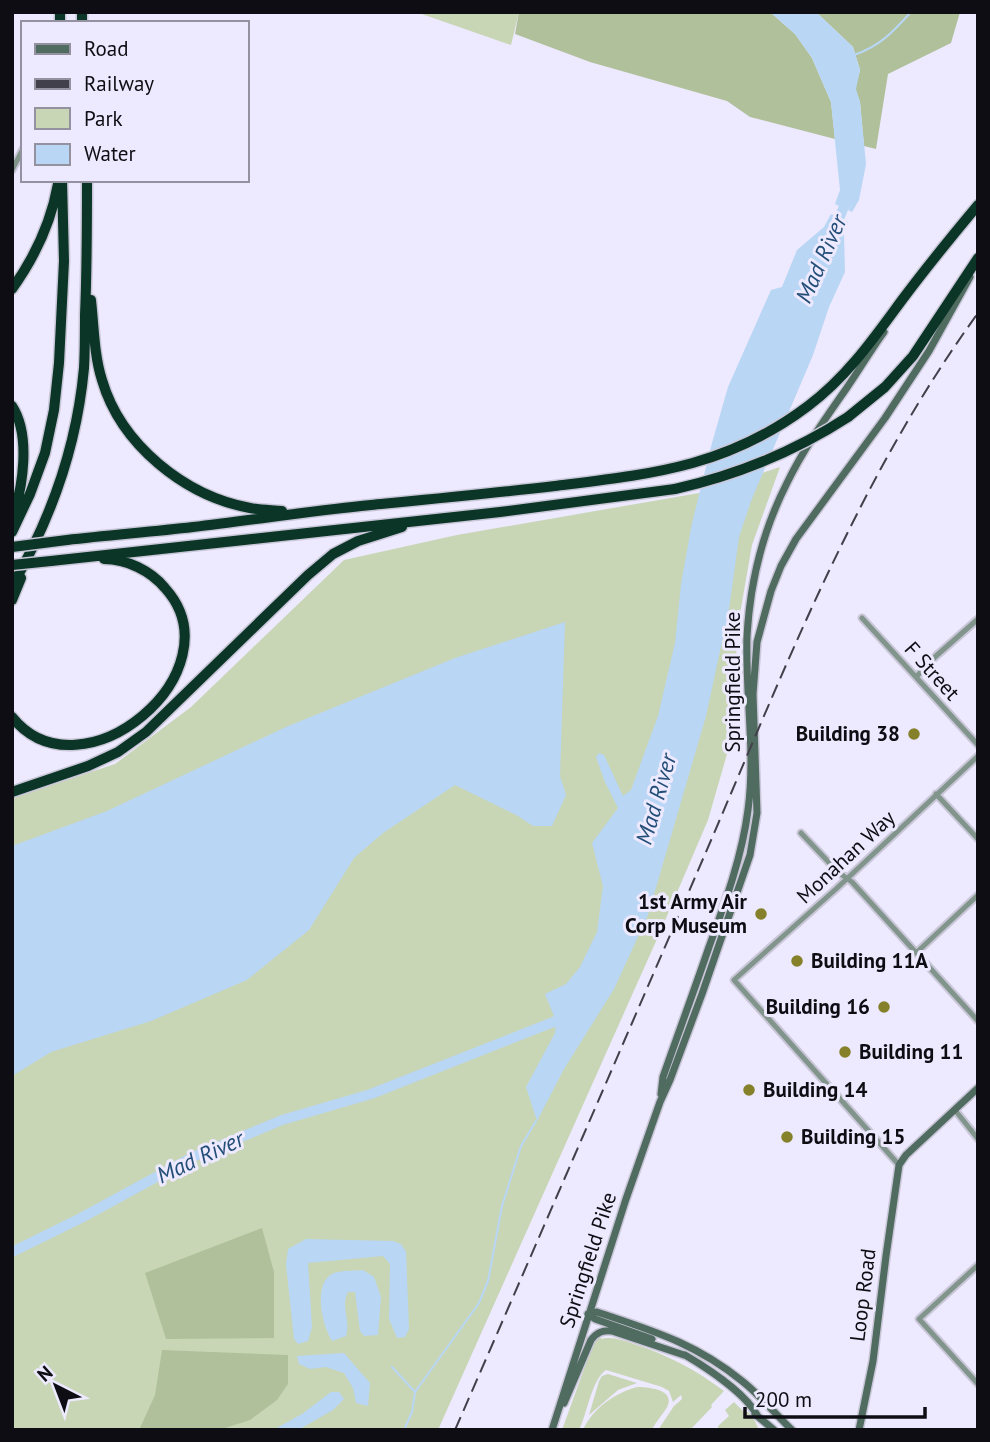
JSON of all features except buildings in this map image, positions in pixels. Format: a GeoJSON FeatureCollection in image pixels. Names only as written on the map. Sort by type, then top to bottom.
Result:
{"type":"FeatureCollection","features":[{"type":"Feature","properties":{"kind":"highway"},"geometry":{"type":"LineString","coordinates":[[12,289],[41,241],[60,182]]}},
{"type":"Feature","properties":{"kind":"highway"},"geometry":{"type":"LineString","coordinates":[[12,532],[45,453],[54,410],[64,261],[60,182]]}},
{"type":"Feature","properties":{"kind":"highway"},"geometry":{"type":"LineString","coordinates":[[12,600],[48,515],[76,423],[84,368],[87,182]]}},
{"type":"Feature","properties":{"kind":"highway"},"geometry":{"type":"LineString","coordinates":[[12,547],[644,475],[689,465],[729,452],[807,408],[831,387],[866,348],[978,205]]}},
{"type":"Feature","properties":{"kind":"highway"},"geometry":{"type":"LineString","coordinates":[[12,565],[578,502],[675,489],[716,479],[771,459],[807,442],[848,417],[885,387],[924,341],[978,258]]}},
{"type":"Feature","properties":{"kind":"highway"},"geometry":{"type":"LineString","coordinates":[[87,261],[96,353],[102,381],[114,408],[130,433],[151,457],[178,480],[214,497],[248,508],[300,513]]}},
{"type":"Feature","properties":{"kind":"highway"},"geometry":{"type":"LineString","coordinates":[[12,406],[18,415],[23,440],[18,503],[12,519]]}},
{"type":"Feature","properties":{"kind":"highway"},"geometry":{"type":"LineString","coordinates":[[12,792],[88,766],[118,752],[146,732],[333,554],[358,541],[440,518]]}},
{"type":"Feature","properties":{"kind":"highway"},"geometry":{"type":"LineString","coordinates":[[12,586],[30,555]]}},
{"type":"Feature","properties":{"kind":"highway"},"geometry":{"type":"LineString","coordinates":[[12,717],[40,740],[70,746],[99,741],[127,729],[150,710],[169,687],[182,660],[186,639],[182,616],[172,595],[159,581],[139,568],[113,559],[51,561]]}},
{"type":"Feature","properties":{"kind":"main road","name":"Springfield Pike"},"geometry":{"type":"LineString","coordinates":[[660,1102],[663,1077],[724,904],[748,810],[750,760],[747,634],[753,584],[767,531],[787,482],[816,432],[878,340],[963,224]]}},
{"type":"Feature","properties":{"kind":"main road","name":"Springfield Pike"},"geometry":{"type":"LineString","coordinates":[[552,1430],[660,1102],[702,993],[750,855],[757,797],[753,694],[757,642],[771,591],[796,539],[885,418],[929,351],[978,265]]}},
{"type":"Feature","properties":{"kind":"main road"},"geometry":{"type":"LineString","coordinates":[[899,1165],[906,1155],[978,1088]]}},
{"type":"Feature","properties":{"kind":"main road","name":"Loop Road"},"geometry":{"type":"LineString","coordinates":[[859,1430],[873,1361],[899,1165]]}},
{"type":"Feature","properties":{"kind":"main road"},"geometry":{"type":"LineString","coordinates":[[588,1314],[597,1312],[661,1333],[704,1354],[745,1383],[792,1430]]}},
{"type":"Feature","properties":{"kind":"main road"},"geometry":{"type":"LineString","coordinates":[[588,1314],[657,1340],[687,1356],[716,1375],[737,1393],[739,1400],[746,1407],[774,1430]]}},
{"type":"Feature","properties":{"kind":"main road"},"geometry":{"type":"LineString","coordinates":[[552,1430],[591,1340],[597,1333],[612,1331],[687,1356]]}},
{"type":"Feature","properties":{"kind":"street"},"geometry":{"type":"LineString","coordinates":[[12,170],[21,153]]}},
{"type":"Feature","properties":{"kind":"street","name":"F Street"},"geometry":{"type":"LineString","coordinates":[[862,618],[978,746]]}},
{"type":"Feature","properties":{"kind":"street"},"geometry":{"type":"LineString","coordinates":[[916,677],[941,651],[978,620]]}},
{"type":"Feature","properties":{"kind":"street","name":"Monahan Way"},"geometry":{"type":"LineString","coordinates":[[899,1165],[733,980],[976,760]]}},
{"type":"Feature","properties":{"kind":"street"},"geometry":{"type":"LineString","coordinates":[[936,794],[978,839]]}},
{"type":"Feature","properties":{"kind":"street"},"geometry":{"type":"LineString","coordinates":[[801,833],[838,872],[852,882],[978,1021]]}},
{"type":"Feature","properties":{"kind":"street"},"geometry":{"type":"LineString","coordinates":[[916,953],[978,895]]}},
{"type":"Feature","properties":{"kind":"street"},"geometry":{"type":"LineString","coordinates":[[955,1110],[978,1139]]}},
{"type":"Feature","properties":{"kind":"street"},"geometry":{"type":"LineString","coordinates":[[978,1265],[919,1319],[978,1384]]}},
{"type":"Feature","properties":{"kind":"green space"},"geometry":{"type":"Polygon","coordinates":[[[416,12],[519,12],[511,45],[416,12]]]}},
{"type":"Feature","properties":{"kind":"green space"},"geometry":{"type":"Polygon","coordinates":[[[519,12],[770,12],[795,34],[812,58],[831,102],[835,139],[750,117],[727,101],[590,62],[515,34],[519,12]]]}},
{"type":"Feature","properties":{"kind":"green space"},"geometry":{"type":"Polygon","coordinates":[[[816,12],[960,12],[951,43],[888,74],[876,149],[864,146],[860,102],[855,89],[860,70],[853,47],[816,12]]]}},
{"type":"Feature","properties":{"kind":"green space"},"geometry":{"type":"Polygon","coordinates":[[[780,467],[752,545],[736,637],[738,716],[708,820],[438,1430],[12,1430],[12,798],[115,764],[191,707],[344,560],[457,535],[705,492],[780,467]]]}},
{"type":"Feature","properties":{"kind":"green space"},"geometry":{"type":"Polygon","coordinates":[[[262,1228],[274,1272],[274,1338],[166,1339],[145,1273],[262,1228]]]}},
{"type":"Feature","properties":{"kind":"green space"},"geometry":{"type":"Polygon","coordinates":[[[600,1336],[601,1339],[622,1340],[670,1358],[724,1391],[690,1430],[658,1430],[682,1399],[681,1395],[673,1402],[669,1391],[662,1387],[606,1370],[593,1389],[579,1430],[562,1430],[593,1344],[600,1336]]]}},
{"type":"Feature","properties":{"kind":"green space"},"geometry":{"type":"Polygon","coordinates":[[[162,1350],[288,1355],[288,1384],[277,1400],[250,1420],[219,1430],[139,1430],[155,1395],[162,1350]]]}},
{"type":"Feature","properties":{"kind":"green space"},"geometry":{"type":"Polygon","coordinates":[[[608,1374],[637,1383],[618,1390],[589,1415],[599,1381],[602,1376],[608,1374]]]}},
{"type":"Feature","properties":{"kind":"green space"},"geometry":{"type":"Polygon","coordinates":[[[637,1387],[663,1392],[669,1400],[652,1430],[583,1430],[606,1402],[637,1387]]]}},
{"type":"Feature","properties":{"kind":"green space"},"geometry":{"type":"Polygon","coordinates":[[[734,1402],[744,1412],[748,1412],[759,1430],[718,1429],[729,1416],[725,1410],[734,1402]]]}},
{"type":"Feature","properties":{"kind":"water"},"geometry":{"type":"Polygon","coordinates":[[[770,12],[816,12],[853,47],[860,70],[856,89],[860,102],[866,164],[859,200],[852,212],[848,210],[850,204],[846,209],[842,207],[843,201],[839,206],[835,204],[840,190],[831,102],[812,58],[795,34],[770,12]]]}},
{"type":"Feature","properties":{"kind":"water"},"geometry":{"type":"Polygon","coordinates":[[[831,214],[835,216],[833,224],[838,218],[841,219],[840,227],[844,221],[848,222],[844,233],[845,272],[751,501],[739,537],[729,609],[706,716],[648,915],[614,989],[564,1069],[537,1121],[526,1087],[555,1033],[556,1021],[545,994],[566,984],[580,967],[597,932],[603,886],[592,843],[618,808],[596,757],[599,753],[604,755],[623,796],[631,790],[658,716],[675,643],[681,584],[692,523],[728,387],[771,290],[782,287],[797,250],[824,227],[831,214]]]}},
{"type":"Feature","properties":{"kind":"water"},"geometry":{"type":"Polygon","coordinates":[[[565,622],[560,776],[566,795],[552,826],[533,826],[455,785],[383,833],[354,858],[309,930],[247,980],[151,1021],[51,1052],[12,1076],[12,846],[107,811],[286,727],[455,658],[565,622]]]}},
{"type":"Feature","properties":{"kind":"water"},"geometry":{"type":"Polygon","coordinates":[[[306,1239],[393,1241],[401,1244],[406,1252],[409,1329],[405,1337],[397,1338],[389,1319],[390,1264],[383,1256],[308,1263],[312,1327],[308,1341],[298,1344],[294,1339],[286,1264],[288,1249],[306,1239]]]}},
{"type":"Feature","properties":{"kind":"water"},"geometry":{"type":"Polygon","coordinates":[[[363,1270],[374,1277],[381,1297],[378,1335],[364,1336],[360,1331],[355,1292],[348,1292],[345,1303],[346,1336],[332,1341],[322,1315],[323,1285],[334,1273],[363,1270]]]}},
{"type":"Feature","properties":{"kind":"water"},"geometry":{"type":"Polygon","coordinates":[[[344,1353],[370,1383],[368,1406],[356,1403],[353,1388],[344,1373],[326,1367],[310,1369],[299,1364],[297,1356],[344,1353]]]}},
{"type":"Feature","properties":{"kind":"water"},"geometry":{"type":"Polygon","coordinates":[[[331,1392],[339,1392],[344,1399],[333,1410],[298,1430],[273,1430],[302,1414],[331,1392]]]}},
{"type":"Feature","properties":{"kind":"waterway"},"geometry":{"type":"LineString","coordinates":[[854,55],[886,38],[911,12]]}},
{"type":"Feature","properties":{"kind":"waterway","name":"Mad River"},"geometry":{"type":"LineString","coordinates":[[834,231],[849,194]]}},
{"type":"Feature","properties":{"kind":"waterway","name":"Mad River"},"geometry":{"type":"LineString","coordinates":[[12,1252],[193,1157],[282,1120],[371,1094],[556,1021],[564,1013]]}},
{"type":"Feature","properties":{"kind":"waterway"},"geometry":{"type":"LineString","coordinates":[[404,1430],[412,1412],[415,1392],[479,1303],[488,1281],[502,1206],[521,1146],[536,1121]]}},
{"type":"Feature","properties":{"kind":"waterway"},"geometry":{"type":"LineString","coordinates":[[392,1367],[415,1392]]}},
{"type":"Feature","properties":{"kind":"railway"},"geometry":{"type":"LineString","coordinates":[[455,1430],[830,568],[898,437],[936,374],[978,313]]}},
{"type":"Feature","properties":{"kind":"place","name":"Building 38"},"geometry":{"type":"Point","coordinates":[914,734]}},
{"type":"Feature","properties":{"kind":"place","name":"1st Army Air Corp Museum"},"geometry":{"type":"Point","coordinates":[761,914]}},
{"type":"Feature","properties":{"kind":"place","name":"Building 11A"},"geometry":{"type":"Point","coordinates":[797,961]}},
{"type":"Feature","properties":{"kind":"place","name":"Building 16"},"geometry":{"type":"Point","coordinates":[884,1007]}},
{"type":"Feature","properties":{"kind":"place","name":"Building 11"},"geometry":{"type":"Point","coordinates":[845,1052]}},
{"type":"Feature","properties":{"kind":"place","name":"Building 14"},"geometry":{"type":"Point","coordinates":[749,1090]}},
{"type":"Feature","properties":{"kind":"place","name":"Building 15"},"geometry":{"type":"Point","coordinates":[787,1137]}}]}
